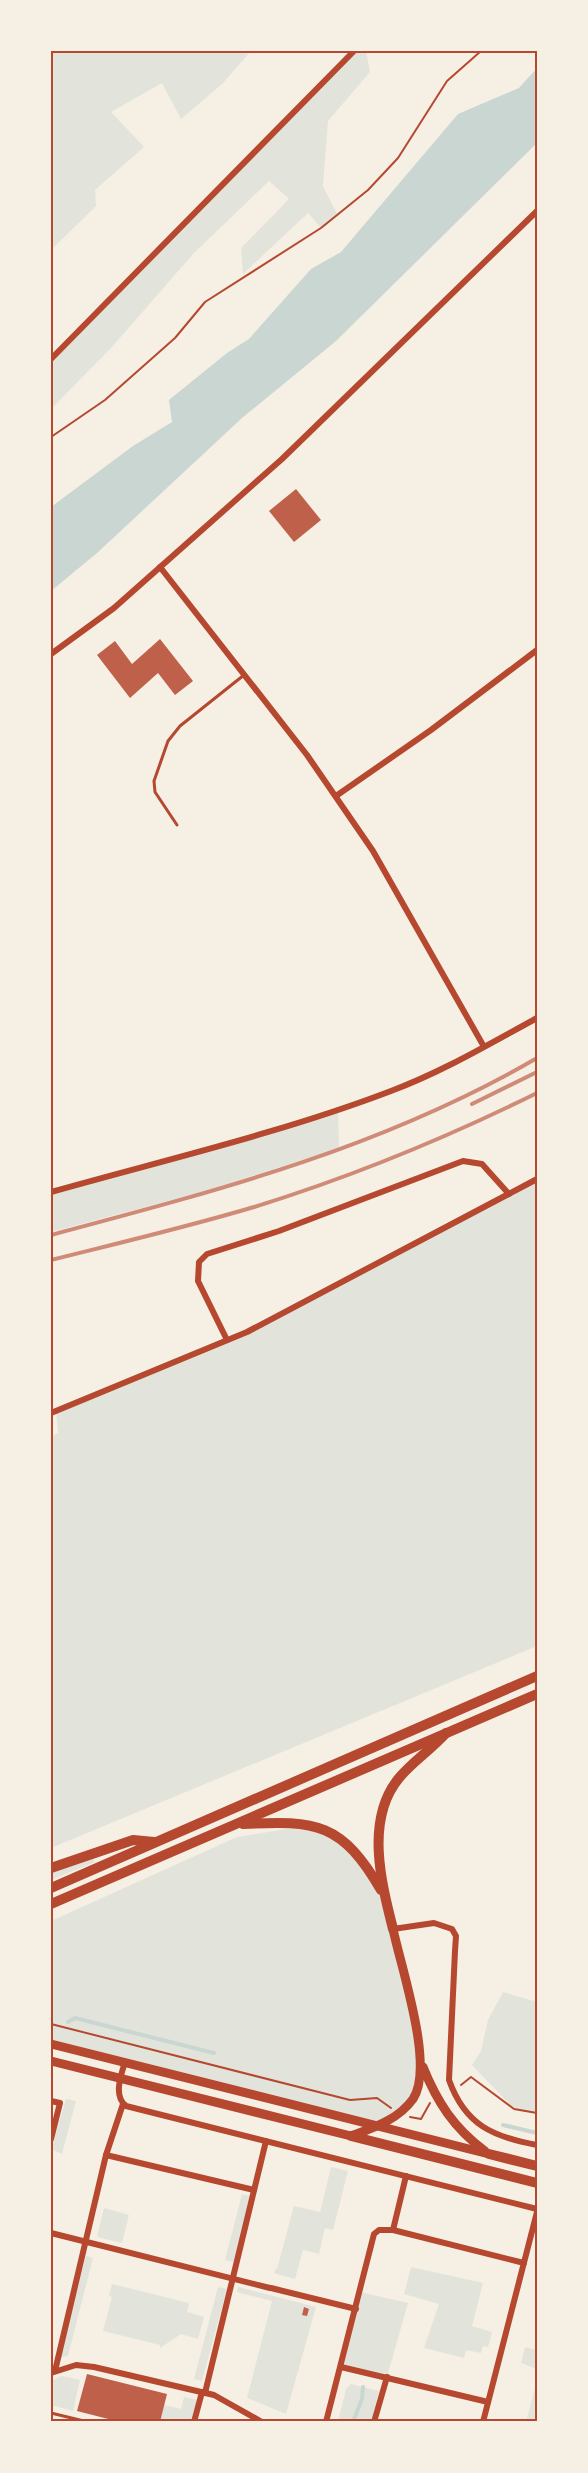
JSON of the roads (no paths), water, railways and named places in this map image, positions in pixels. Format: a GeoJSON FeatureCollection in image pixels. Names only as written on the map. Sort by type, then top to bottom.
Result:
{"type":"FeatureCollection","features":[{"type":"Feature","properties":{"kind":"highway"},"geometry":{"type":"LineString","coordinates":[[51,1888],[537,1676]]}},
{"type":"Feature","properties":{"kind":"highway"},"geometry":{"type":"LineString","coordinates":[[51,1904],[537,1694]]}},
{"type":"Feature","properties":{"kind":"highway"},"geometry":{"type":"LineString","coordinates":[[393,1929],[384,1896],[379,1841],[384,1804],[397,1780],[448,1731]]}},
{"type":"Feature","properties":{"kind":"highway"},"geometry":{"type":"LineString","coordinates":[[234,1825],[299,1823],[324,1829],[338,1836],[364,1861],[384,1896]]}},
{"type":"Feature","properties":{"kind":"highway"},"geometry":{"type":"LineString","coordinates":[[51,1868],[133,1840],[154,1842]]}},
{"type":"Feature","properties":{"kind":"highway"},"geometry":{"type":"LineString","coordinates":[[351,2136],[537,2183]]}},
{"type":"Feature","properties":{"kind":"highway"},"geometry":{"type":"LineString","coordinates":[[489,2154],[537,2166]]}},
{"type":"Feature","properties":{"kind":"main road"},"geometry":{"type":"LineString","coordinates":[[393,1929],[422,2063],[437,2099],[460,2130],[489,2154]]}},
{"type":"Feature","properties":{"kind":"main road"},"geometry":{"type":"LineString","coordinates":[[51,2044],[489,2154]]}},
{"type":"Feature","properties":{"kind":"main road"},"geometry":{"type":"LineString","coordinates":[[51,2061],[351,2136],[378,2126],[400,2113],[416,2093],[422,2063]]}},
{"type":"Feature","properties":{"kind":"street"},"geometry":{"type":"LineString","coordinates":[[51,359],[354,51]]}},
{"type":"Feature","properties":{"kind":"street"},"geometry":{"type":"LineString","coordinates":[[51,654],[114,608],[282,459],[537,211]]}},
{"type":"Feature","properties":{"kind":"street"},"geometry":{"type":"LineString","coordinates":[[160,567],[336,796],[373,851],[483,1045]]}},
{"type":"Feature","properties":{"kind":"street"},"geometry":{"type":"LineString","coordinates":[[336,796],[431,730],[537,650]]}},
{"type":"Feature","properties":{"kind":"street"},"geometry":{"type":"LineString","coordinates":[[51,1192],[251,1136],[370,1098],[443,1069],[483,1045],[537,1018]]}},
{"type":"Feature","properties":{"kind":"street"},"geometry":{"type":"LineString","coordinates":[[227,1341],[198,1281],[199,1262],[207,1254],[279,1231],[463,1161],[482,1164],[509,1194]]}},
{"type":"Feature","properties":{"kind":"street"},"geometry":{"type":"LineString","coordinates":[[51,1413],[227,1341],[537,1179]]}},
{"type":"Feature","properties":{"kind":"street"},"geometry":{"type":"LineString","coordinates":[[393,1929],[434,1923],[452,1929],[456,1936],[449,2065],[449,2080],[453,2091],[462,2108],[477,2123],[504,2137],[537,2145]]}},
{"type":"Feature","properties":{"kind":"street"},"geometry":{"type":"LineString","coordinates":[[53,2372],[106,2155],[123,2104],[119,2094],[124,2062]]}},
{"type":"Feature","properties":{"kind":"street"},"geometry":{"type":"LineString","coordinates":[[51,2101],[60,2103],[51,2139]]}},
{"type":"Feature","properties":{"kind":"street"},"geometry":{"type":"LineString","coordinates":[[123,2104],[537,2210],[483,2422]]}},
{"type":"Feature","properties":{"kind":"street"},"geometry":{"type":"LineString","coordinates":[[194,2422],[266,2141]]}},
{"type":"Feature","properties":{"kind":"street"},"geometry":{"type":"LineString","coordinates":[[106,2155],[254,2190]]}},
{"type":"Feature","properties":{"kind":"street"},"geometry":{"type":"LineString","coordinates":[[393,2230],[406,2176]]}},
{"type":"Feature","properties":{"kind":"street"},"geometry":{"type":"LineString","coordinates":[[326,2422],[374,2234],[379,2230],[393,2230],[524,2263]]}},
{"type":"Feature","properties":{"kind":"street"},"geometry":{"type":"LineString","coordinates":[[51,2233],[356,2309]]}},
{"type":"Feature","properties":{"kind":"street"},"geometry":{"type":"LineString","coordinates":[[53,2372],[76,2365],[88,2366],[203,2393],[224,2400],[262,2422]]}},
{"type":"Feature","properties":{"kind":"street"},"geometry":{"type":"LineString","coordinates":[[341,2367],[489,2402]]}},
{"type":"Feature","properties":{"kind":"street"},"geometry":{"type":"LineString","coordinates":[[375,2422],[387,2377]]}},
{"type":"Feature","properties":{"kind":"lane"},"geometry":{"type":"LineString","coordinates":[[177,825],[155,792],[154,781],[168,741],[180,726],[244,675]]}},
{"type":"Feature","properties":{"kind":"lane"},"geometry":{"type":"LineString","coordinates":[[51,2413],[88,2422]]}},
{"type":"Feature","properties":{"kind":"waterway"},"geometry":{"type":"LineString","coordinates":[[68,2022],[75,2018],[214,2053]]}},
{"type":"Feature","properties":{"kind":"waterway"},"geometry":{"type":"LineString","coordinates":[[503,2125],[537,2133]]}},
{"type":"Feature","properties":{"kind":"waterway"},"geometry":{"type":"LineString","coordinates":[[353,2422],[362,2399],[363,2387]]}},
{"type":"Feature","properties":{"kind":"railway"},"geometry":{"type":"LineString","coordinates":[[51,1235],[239,1183],[361,1141],[420,1117],[537,1058]]}},
{"type":"Feature","properties":{"kind":"railway"},"geometry":{"type":"LineString","coordinates":[[472,1104],[537,1072]]}},
{"type":"Feature","properties":{"kind":"railway"},"geometry":{"type":"LineString","coordinates":[[51,1260],[204,1221],[326,1183],[398,1156],[537,1093]]}}]}
